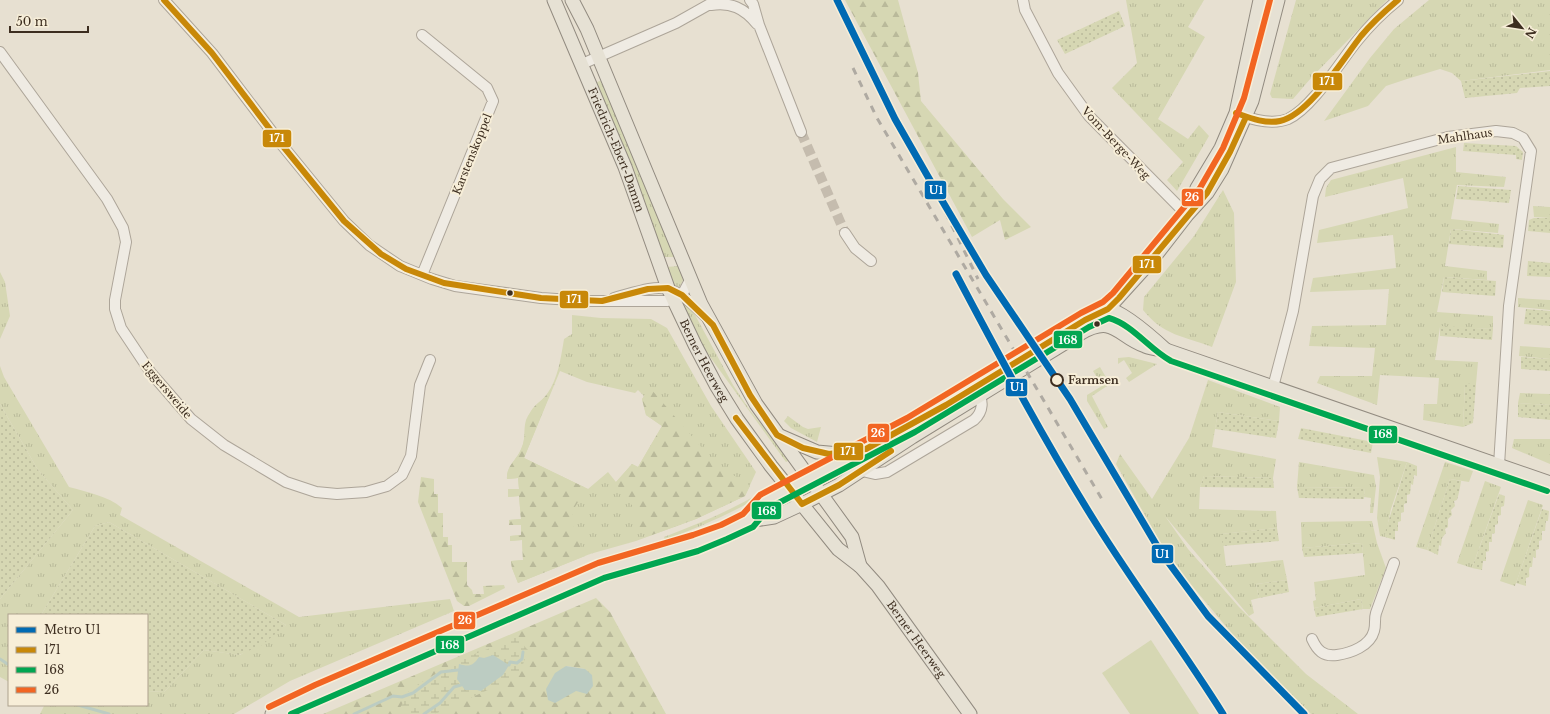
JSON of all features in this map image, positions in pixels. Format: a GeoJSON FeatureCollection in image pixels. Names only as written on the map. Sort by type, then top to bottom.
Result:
{"type":"FeatureCollection","features":[{"type":"Feature","properties":{"kind":"main road","name":"Friedrich-Ebert-Damm"},"geometry":{"type":"LineString","coordinates":[[554,0],[625,167],[674,294]]}},
{"type":"Feature","properties":{"kind":"main road","name":"Friedrich-Ebert-Damm"},"geometry":{"type":"LineString","coordinates":[[572,0],[587,29],[690,280]]}},
{"type":"Feature","properties":{"kind":"main road"},"geometry":{"type":"LineString","coordinates":[[748,521],[764,502],[911,425],[976,393],[1090,328],[1113,311],[1125,292],[1187,215],[1207,194],[1230,152],[1241,115],[1260,0]]}},
{"type":"Feature","properties":{"kind":"main road"},"geometry":{"type":"LineString","coordinates":[[1241,115],[1258,82],[1278,0]]}},
{"type":"Feature","properties":{"kind":"main road","name":"Berner Heerweg"},"geometry":{"type":"LineString","coordinates":[[690,280],[701,304],[750,395],[776,435],[852,538],[860,566]]}},
{"type":"Feature","properties":{"kind":"main road","name":"Berner Heerweg"},"geometry":{"type":"LineString","coordinates":[[674,294],[695,345],[733,412],[789,488],[838,549],[860,566],[896,609],[970,714]]}},
{"type":"Feature","properties":{"kind":"main road"},"geometry":{"type":"LineString","coordinates":[[1113,311],[1113,328]]}},
{"type":"Feature","properties":{"kind":"main road"},"geometry":{"type":"LineString","coordinates":[[1113,311],[1152,337],[1166,350]]}},
{"type":"Feature","properties":{"kind":"main road"},"geometry":{"type":"LineString","coordinates":[[272,714],[318,692],[601,570],[696,543],[748,521],[774,517],[821,495],[862,471],[1085,320],[1113,311]]}},
{"type":"Feature","properties":{"kind":"main road"},"geometry":{"type":"LineString","coordinates":[[1090,328],[1104,325],[1113,328],[1146,347],[1166,350],[1550,483]]}},
{"type":"Feature","properties":{"kind":"main road"},"geometry":{"type":"LineString","coordinates":[[776,435],[803,448],[829,454],[866,449]]}},
{"type":"Feature","properties":{"kind":"street"},"geometry":{"type":"LineString","coordinates":[[164,0],[212,53],[282,145],[351,229],[381,254],[422,275],[444,283],[465,288],[558,300],[655,302],[674,294],[690,280]]}},
{"type":"Feature","properties":{"kind":"street"},"geometry":{"type":"LineString","coordinates":[[746,0],[748,13]]}},
{"type":"Feature","properties":{"kind":"street"},"geometry":{"type":"LineString","coordinates":[[750,0],[756,11],[759,26],[801,132]]}},
{"type":"Feature","properties":{"kind":"street","name":"Vom-Berge-Weg"},"geometry":{"type":"LineString","coordinates":[[1023,0],[1025,10],[1058,74],[1089,116],[1187,215]]}},
{"type":"Feature","properties":{"kind":"street"},"geometry":{"type":"LineString","coordinates":[[1241,115],[1268,122],[1287,119],[1294,115],[1316,93],[1375,21],[1398,0]]}},
{"type":"Feature","properties":{"kind":"street"},"geometry":{"type":"LineString","coordinates":[[582,64],[598,58],[714,3],[728,4],[748,13],[759,26]]}},
{"type":"Feature","properties":{"kind":"street","name":"Karstenskoppel"},"geometry":{"type":"LineString","coordinates":[[422,35],[487,88],[493,101],[422,275]]}},
{"type":"Feature","properties":{"kind":"street","name":"Eggersweide"},"geometry":{"type":"LineString","coordinates":[[0,52],[107,199],[123,228],[126,242],[115,300],[115,309],[121,328],[152,373],[191,419],[206,432],[286,482],[307,490],[337,494],[352,494],[387,486],[402,474],[409,462],[420,385],[430,360]]}},
{"type":"Feature","properties":{"kind":"street","name":"Mahlhaus"},"geometry":{"type":"LineString","coordinates":[[1273,387],[1287,337],[1300,276],[1313,196],[1320,179],[1331,168],[1448,137],[1496,131],[1513,133],[1523,138],[1531,151],[1509,306],[1499,465]]}},
{"type":"Feature","properties":{"kind":"street"},"geometry":{"type":"LineString","coordinates":[[845,233],[855,248],[871,261]]}},
{"type":"Feature","properties":{"kind":"street"},"geometry":{"type":"LineString","coordinates":[[602,301],[648,289],[674,294]]}},
{"type":"Feature","properties":{"kind":"street","name":"Berner Heerweg"},"geometry":{"type":"LineString","coordinates":[[674,294],[713,325]]}},
{"type":"Feature","properties":{"kind":"street"},"geometry":{"type":"LineString","coordinates":[[1312,639],[1317,650],[1323,654],[1332,656],[1356,650],[1367,643],[1374,632],[1375,616],[1394,564]]}},
{"type":"Feature","properties":{"kind":"green space"},"geometry":{"type":"Polygon","coordinates":[[[845,0],[898,0],[918,73],[921,101],[1003,199],[1031,227],[1005,240],[1000,220],[972,237],[845,0]]]}},
{"type":"Feature","properties":{"kind":"green space"},"geometry":{"type":"Polygon","coordinates":[[[1126,0],[1204,0],[1188,27],[1205,37],[1158,119],[1188,139],[1199,125],[1209,136],[1177,191],[1167,180],[1183,162],[1112,88],[1137,63],[1126,0]]]}},
{"type":"Feature","properties":{"kind":"green space"},"geometry":{"type":"Polygon","coordinates":[[[1296,0],[1387,0],[1311,78],[1293,99],[1272,98],[1270,94],[1296,0]]]}},
{"type":"Feature","properties":{"kind":"green space"},"geometry":{"type":"Polygon","coordinates":[[[1429,0],[1550,0],[1550,70],[1461,81],[1452,73],[1440,69],[1386,86],[1368,106],[1324,121],[1370,58],[1394,29],[1429,0]]]}},
{"type":"Feature","properties":{"kind":"green space"},"geometry":{"type":"Polygon","coordinates":[[[1119,11],[1125,26],[1065,54],[1057,40],[1119,11]]]}},
{"type":"Feature","properties":{"kind":"green space"},"geometry":{"type":"Polygon","coordinates":[[[1550,71],[1550,86],[1520,88],[1517,93],[1465,98],[1461,81],[1550,71]]]}},
{"type":"Feature","properties":{"kind":"green space"},"geometry":{"type":"Polygon","coordinates":[[[602,80],[675,257],[662,257],[595,83],[602,80]]]}},
{"type":"Feature","properties":{"kind":"green space"},"geometry":{"type":"Polygon","coordinates":[[[1464,143],[1516,146],[1523,152],[1522,160],[1516,159],[1516,155],[1463,151],[1464,143]]]}},
{"type":"Feature","properties":{"kind":"green space"},"geometry":{"type":"Polygon","coordinates":[[[1456,147],[1456,172],[1506,177],[1504,187],[1457,185],[1451,219],[1499,224],[1498,233],[1451,229],[1445,266],[1487,271],[1487,280],[1444,277],[1437,312],[1493,316],[1493,329],[1440,327],[1435,360],[1478,362],[1476,384],[1465,384],[1463,427],[1423,420],[1424,404],[1437,404],[1439,378],[1380,375],[1377,405],[1317,383],[1320,376],[1372,376],[1375,348],[1309,346],[1312,326],[1386,325],[1389,289],[1310,292],[1313,278],[1396,268],[1393,235],[1317,243],[1319,230],[1408,208],[1403,178],[1325,197],[1326,188],[1331,180],[1456,147]]]}},
{"type":"Feature","properties":{"kind":"green space"},"geometry":{"type":"Polygon","coordinates":[[[1458,186],[1511,190],[1509,203],[1456,199],[1458,186]]]}},
{"type":"Feature","properties":{"kind":"green space"},"geometry":{"type":"Polygon","coordinates":[[[1223,190],[1234,213],[1236,282],[1212,347],[1167,330],[1151,319],[1143,310],[1144,297],[1194,236],[1223,190]]]}},
{"type":"Feature","properties":{"kind":"green space"},"geometry":{"type":"Polygon","coordinates":[[[1533,206],[1550,207],[1550,218],[1534,217],[1533,206]]]}},
{"type":"Feature","properties":{"kind":"green space"},"geometry":{"type":"Polygon","coordinates":[[[1534,218],[1550,218],[1550,233],[1528,231],[1529,220],[1534,218]]]}},
{"type":"Feature","properties":{"kind":"green space"},"geometry":{"type":"Polygon","coordinates":[[[1451,229],[1504,235],[1503,248],[1449,244],[1451,229]]]}},
{"type":"Feature","properties":{"kind":"green space"},"geometry":{"type":"Polygon","coordinates":[[[1528,261],[1550,263],[1550,277],[1527,276],[1528,261]]]}},
{"type":"Feature","properties":{"kind":"green space"},"geometry":{"type":"Polygon","coordinates":[[[679,266],[683,280],[679,288],[674,287],[666,267],[679,266]]]}},
{"type":"Feature","properties":{"kind":"green space"},"geometry":{"type":"Polygon","coordinates":[[[0,272],[5,282],[10,316],[0,339],[0,272]]]}},
{"type":"Feature","properties":{"kind":"green space"},"geometry":{"type":"Polygon","coordinates":[[[1444,277],[1496,281],[1495,296],[1442,292],[1444,277]]]}},
{"type":"Feature","properties":{"kind":"green space"},"geometry":{"type":"Polygon","coordinates":[[[1518,298],[1550,300],[1550,310],[1518,307],[1518,298]]]}},
{"type":"Feature","properties":{"kind":"green space"},"geometry":{"type":"Polygon","coordinates":[[[681,303],[694,313],[733,385],[749,409],[790,460],[786,462],[700,343],[681,303]]]}},
{"type":"Feature","properties":{"kind":"green space"},"geometry":{"type":"Polygon","coordinates":[[[1526,309],[1550,311],[1550,326],[1524,324],[1526,309]]]}},
{"type":"Feature","properties":{"kind":"green space"},"geometry":{"type":"Polygon","coordinates":[[[572,315],[601,318],[651,319],[667,328],[711,406],[756,472],[745,496],[696,519],[636,541],[590,554],[518,583],[511,561],[523,560],[522,540],[510,541],[510,536],[521,535],[521,525],[509,525],[509,520],[521,519],[519,496],[508,497],[508,489],[519,489],[518,478],[507,479],[507,474],[523,446],[526,420],[530,412],[551,388],[562,353],[564,339],[572,334],[572,315]],[[560,371],[524,458],[588,489],[608,472],[616,482],[632,464],[638,467],[662,426],[646,415],[642,399],[644,396],[638,390],[635,393],[587,382],[560,371]]]}},
{"type":"Feature","properties":{"kind":"green space"},"geometry":{"type":"Polygon","coordinates":[[[1440,326],[1493,329],[1492,340],[1440,336],[1440,326]]]}},
{"type":"Feature","properties":{"kind":"green space"},"geometry":{"type":"Polygon","coordinates":[[[1520,346],[1550,348],[1550,359],[1519,356],[1520,346]]]}},
{"type":"Feature","properties":{"kind":"green space"},"geometry":{"type":"Polygon","coordinates":[[[1129,357],[1157,364],[1129,382],[1126,378],[1132,373],[1124,360],[1118,364],[1118,358],[1129,357]]]}},
{"type":"Feature","properties":{"kind":"green space"},"geometry":{"type":"Polygon","coordinates":[[[1521,357],[1550,359],[1550,371],[1521,369],[1521,357]]]}},
{"type":"Feature","properties":{"kind":"green space"},"geometry":{"type":"Polygon","coordinates":[[[0,366],[4,377],[69,487],[110,500],[122,508],[120,515],[299,617],[450,599],[454,611],[290,681],[234,714],[40,714],[44,706],[148,706],[148,691],[164,692],[204,650],[240,655],[286,625],[109,522],[95,526],[42,614],[8,614],[8,681],[0,677],[0,599],[73,510],[38,470],[0,404],[0,366]]]}},
{"type":"Feature","properties":{"kind":"green space"},"geometry":{"type":"Polygon","coordinates":[[[1100,367],[1110,384],[1092,396],[1108,427],[1104,429],[1087,401],[1087,395],[1102,386],[1093,371],[1100,367]]]}},
{"type":"Feature","properties":{"kind":"green space"},"geometry":{"type":"Polygon","coordinates":[[[1208,380],[1280,407],[1279,421],[1218,412],[1212,447],[1276,459],[1273,478],[1204,476],[1200,487],[1199,509],[1276,511],[1277,528],[1222,534],[1226,566],[1283,560],[1287,580],[1256,584],[1259,598],[1251,600],[1254,613],[1249,616],[1165,516],[1188,549],[1239,607],[1306,674],[1358,714],[1311,714],[1234,636],[1183,575],[1159,540],[1116,464],[1120,454],[1152,499],[1189,438],[1208,380]]]}},
{"type":"Feature","properties":{"kind":"green space"},"geometry":{"type":"Polygon","coordinates":[[[1465,383],[1476,384],[1473,423],[1463,427],[1465,383]]]}},
{"type":"Feature","properties":{"kind":"green space"},"geometry":{"type":"Polygon","coordinates":[[[651,389],[715,463],[750,486],[745,496],[696,519],[649,536],[638,529],[637,515],[616,482],[632,464],[638,467],[662,426],[646,415],[642,399],[651,389]]]}},
{"type":"Feature","properties":{"kind":"green space"},"geometry":{"type":"Polygon","coordinates":[[[548,393],[550,394],[524,458],[588,489],[575,507],[572,519],[577,538],[585,556],[518,583],[511,561],[523,560],[522,540],[510,541],[510,536],[521,535],[521,525],[509,525],[509,520],[521,519],[519,496],[508,497],[508,489],[519,489],[518,478],[507,479],[507,474],[523,444],[527,420],[531,411],[548,393]]]}},
{"type":"Feature","properties":{"kind":"green space"},"geometry":{"type":"Polygon","coordinates":[[[1520,393],[1550,394],[1550,405],[1518,403],[1520,393]]]}},
{"type":"Feature","properties":{"kind":"green space"},"geometry":{"type":"Polygon","coordinates":[[[1518,403],[1550,405],[1550,420],[1518,417],[1518,403]]]}},
{"type":"Feature","properties":{"kind":"green space"},"geometry":{"type":"Polygon","coordinates":[[[0,404],[38,470],[73,510],[0,599],[0,404]]]}},
{"type":"Feature","properties":{"kind":"green space"},"geometry":{"type":"Polygon","coordinates":[[[1218,412],[1279,421],[1276,438],[1215,429],[1218,412]]]}},
{"type":"Feature","properties":{"kind":"green space"},"geometry":{"type":"Polygon","coordinates":[[[788,416],[808,429],[821,427],[817,442],[791,428],[784,421],[788,416]]]}},
{"type":"Feature","properties":{"kind":"green space"},"geometry":{"type":"Polygon","coordinates":[[[1301,428],[1373,442],[1371,453],[1298,439],[1301,428]]]}},
{"type":"Feature","properties":{"kind":"green space"},"geometry":{"type":"Polygon","coordinates":[[[1514,439],[1550,439],[1550,464],[1512,448],[1514,439]]]}},
{"type":"Feature","properties":{"kind":"green space"},"geometry":{"type":"Polygon","coordinates":[[[1377,457],[1407,462],[1391,509],[1385,537],[1380,536],[1377,518],[1380,477],[1377,457]]]}},
{"type":"Feature","properties":{"kind":"green space"},"geometry":{"type":"Polygon","coordinates":[[[1299,462],[1374,475],[1376,487],[1373,513],[1370,513],[1371,498],[1364,497],[1365,488],[1297,487],[1299,462]]]}},
{"type":"Feature","properties":{"kind":"green space"},"geometry":{"type":"Polygon","coordinates":[[[1407,462],[1417,466],[1417,476],[1414,475],[1410,494],[1407,495],[1407,503],[1404,504],[1404,512],[1401,513],[1401,521],[1398,522],[1398,531],[1395,531],[1395,540],[1385,537],[1386,529],[1407,462]]]}},
{"type":"Feature","properties":{"kind":"green space"},"geometry":{"type":"Polygon","coordinates":[[[1445,462],[1473,471],[1469,482],[1450,479],[1427,550],[1416,547],[1445,462]]]}},
{"type":"Feature","properties":{"kind":"green space"},"geometry":{"type":"Polygon","coordinates":[[[1204,476],[1273,478],[1274,488],[1200,487],[1204,476]]]}},
{"type":"Feature","properties":{"kind":"green space"},"geometry":{"type":"Polygon","coordinates":[[[421,477],[434,479],[434,494],[438,494],[438,513],[443,513],[443,537],[448,537],[448,545],[452,545],[452,562],[467,562],[467,585],[472,590],[473,594],[484,594],[483,586],[504,585],[505,588],[469,606],[464,606],[457,601],[418,502],[421,477]]]}},
{"type":"Feature","properties":{"kind":"green space"},"geometry":{"type":"Polygon","coordinates":[[[1450,479],[1461,481],[1461,484],[1457,500],[1454,501],[1455,506],[1451,510],[1452,515],[1448,519],[1448,527],[1445,529],[1446,533],[1442,538],[1441,546],[1439,545],[1438,555],[1427,550],[1450,479]]]}},
{"type":"Feature","properties":{"kind":"green space"},"geometry":{"type":"Polygon","coordinates":[[[1485,481],[1501,487],[1472,568],[1457,563],[1485,481]]]}},
{"type":"Feature","properties":{"kind":"green space"},"geometry":{"type":"Polygon","coordinates":[[[1297,487],[1365,488],[1364,499],[1299,498],[1297,487]]]}},
{"type":"Feature","properties":{"kind":"green space"},"geometry":{"type":"Polygon","coordinates":[[[763,491],[765,493],[729,513],[665,540],[664,537],[715,516],[763,491]]]}},
{"type":"Feature","properties":{"kind":"green space"},"geometry":{"type":"Polygon","coordinates":[[[1499,494],[1505,496],[1504,506],[1501,507],[1501,515],[1498,516],[1498,524],[1495,525],[1495,533],[1492,534],[1492,542],[1489,542],[1489,551],[1486,552],[1486,561],[1483,561],[1482,570],[1472,568],[1499,494]]]}},
{"type":"Feature","properties":{"kind":"green space"},"geometry":{"type":"Polygon","coordinates":[[[1528,500],[1543,505],[1515,586],[1500,581],[1528,500]]]}},
{"type":"Feature","properties":{"kind":"green space"},"geometry":{"type":"Polygon","coordinates":[[[1542,509],[1549,511],[1548,521],[1546,521],[1545,531],[1542,531],[1542,540],[1539,541],[1539,549],[1536,550],[1536,558],[1533,557],[1532,567],[1530,567],[1529,570],[1529,577],[1526,578],[1526,586],[1516,583],[1542,509]]]}},
{"type":"Feature","properties":{"kind":"green space"},"geometry":{"type":"Polygon","coordinates":[[[1372,521],[1377,543],[1386,568],[1370,609],[1363,609],[1361,599],[1314,608],[1313,601],[1316,600],[1314,582],[1365,575],[1362,543],[1302,548],[1301,522],[1372,521]]]}},
{"type":"Feature","properties":{"kind":"green space"},"geometry":{"type":"Polygon","coordinates":[[[109,522],[286,625],[262,645],[239,655],[204,650],[164,692],[148,691],[148,614],[42,614],[95,526],[109,522]]]}},
{"type":"Feature","properties":{"kind":"green space"},"geometry":{"type":"Polygon","coordinates":[[[1277,528],[1279,541],[1223,546],[1221,534],[1277,528]]]}},
{"type":"Feature","properties":{"kind":"green space"},"geometry":{"type":"Polygon","coordinates":[[[1362,543],[1363,553],[1304,557],[1302,548],[1362,543]]]}},
{"type":"Feature","properties":{"kind":"green space"},"geometry":{"type":"Polygon","coordinates":[[[1287,580],[1289,592],[1259,598],[1256,584],[1287,580]]]}},
{"type":"Feature","properties":{"kind":"green space"},"geometry":{"type":"Polygon","coordinates":[[[596,598],[610,612],[666,714],[323,714],[596,598]],[[566,666],[577,691],[587,693],[585,669],[566,666]]]}},
{"type":"Feature","properties":{"kind":"green space"},"geometry":{"type":"Polygon","coordinates":[[[1361,599],[1363,609],[1316,617],[1314,608],[1361,599]]]}},
{"type":"Feature","properties":{"kind":"green space"},"geometry":{"type":"Polygon","coordinates":[[[515,636],[528,650],[519,676],[435,714],[402,714],[399,710],[410,689],[461,659],[501,644],[515,636]]]}},
{"type":"Feature","properties":{"kind":"green space"},"geometry":{"type":"Polygon","coordinates":[[[1151,640],[1199,714],[1130,714],[1102,673],[1151,640]]]}},
{"type":"Feature","properties":{"kind":"shaded area"},"geometry":{"type":"Polygon","coordinates":[[[493,655],[509,665],[503,675],[481,691],[465,690],[457,679],[459,664],[470,665],[479,657],[484,658],[493,655]]]}},
{"type":"Feature","properties":{"kind":"shaded area"},"geometry":{"type":"Polygon","coordinates":[[[566,666],[585,669],[592,675],[593,686],[587,694],[576,691],[555,703],[548,700],[546,689],[555,673],[566,666]]]}},
{"type":"Feature","properties":{"kind":"waterway"},"geometry":{"type":"LineString","coordinates":[[509,665],[510,662],[517,663],[522,659],[523,652]]}},
{"type":"Feature","properties":{"kind":"waterway"},"geometry":{"type":"LineString","coordinates":[[0,659],[8,664]]}},
{"type":"Feature","properties":{"kind":"waterway"},"geometry":{"type":"LineString","coordinates":[[354,714],[393,696],[402,697],[413,693],[441,672],[458,670]]}},
{"type":"Feature","properties":{"kind":"waterway"},"geometry":{"type":"LineString","coordinates":[[424,714],[440,703],[454,687],[461,685]]}},
{"type":"Feature","properties":{"kind":"waterway"},"geometry":{"type":"LineString","coordinates":[[81,706],[109,714]]}},
{"type":"Feature","properties":{"kind":"tunnel"},"geometry":{"type":"LineString","coordinates":[[801,132],[845,233]]}},
{"type":"Feature","properties":{"kind":"railway"},"geometry":{"type":"LineString","coordinates":[[853,68],[877,118],[1103,501]]}},
{"type":"Feature","properties":{"kind":"railway"},"geometry":{"type":"LineString","coordinates":[[927,175],[978,279]]}},
{"type":"Feature","properties":{"kind":"metro line","name":"U1"},"geometry":{"type":"LineString","coordinates":[[837,0],[895,119],[927,175],[986,275],[1070,399],[1160,551],[1208,616],[1304,714]]}},
{"type":"Feature","properties":{"kind":"metro line","name":"U1"},"geometry":{"type":"LineString","coordinates":[[956,274],[1024,401],[1078,494],[1112,549],[1223,714]]}},
{"type":"Feature","properties":{"kind":"transit line","name":"171"},"geometry":{"type":"LineString","coordinates":[[164,0],[212,53],[282,145],[344,221],[381,254],[406,269],[444,283],[541,298],[602,301],[648,289],[668,288],[682,295],[713,325],[750,395],[777,435],[803,448],[829,454],[866,449],[946,405],[1085,320],[1108,309],[1119,298],[1207,193],[1230,152],[1246,117]]}},
{"type":"Feature","properties":{"kind":"transit line","name":"26"},"geometry":{"type":"LineString","coordinates":[[269,707],[315,685],[598,563],[693,535],[721,525],[743,514],[760,495],[907,418],[1081,313],[1103,302],[1113,293],[1200,188],[1223,148],[1244,98],[1270,0]]}},
{"type":"Feature","properties":{"kind":"transit line","name":"171"},"geometry":{"type":"LineString","coordinates":[[1236,113],[1269,122],[1280,121],[1291,117],[1314,98],[1361,36],[1398,0]]}},
{"type":"Feature","properties":{"kind":"transit line","name":"168"},"geometry":{"type":"LineString","coordinates":[[291,714],[604,578],[698,551],[753,527],[769,508],[915,432],[1089,327],[1109,318],[1126,326],[1171,361],[1547,491]]}},
{"type":"Feature","properties":{"kind":"transit line","name":"171"},"geometry":{"type":"LineString","coordinates":[[736,418],[802,504]]}},
{"type":"Feature","properties":{"kind":"transit line","name":"171"},"geometry":{"type":"LineString","coordinates":[[802,504],[839,485],[891,451]]}},
{"type":"Feature","properties":{"kind":"place","name":"Farmsen"},"geometry":{"type":"Point","coordinates":[1057,380]}}]}
